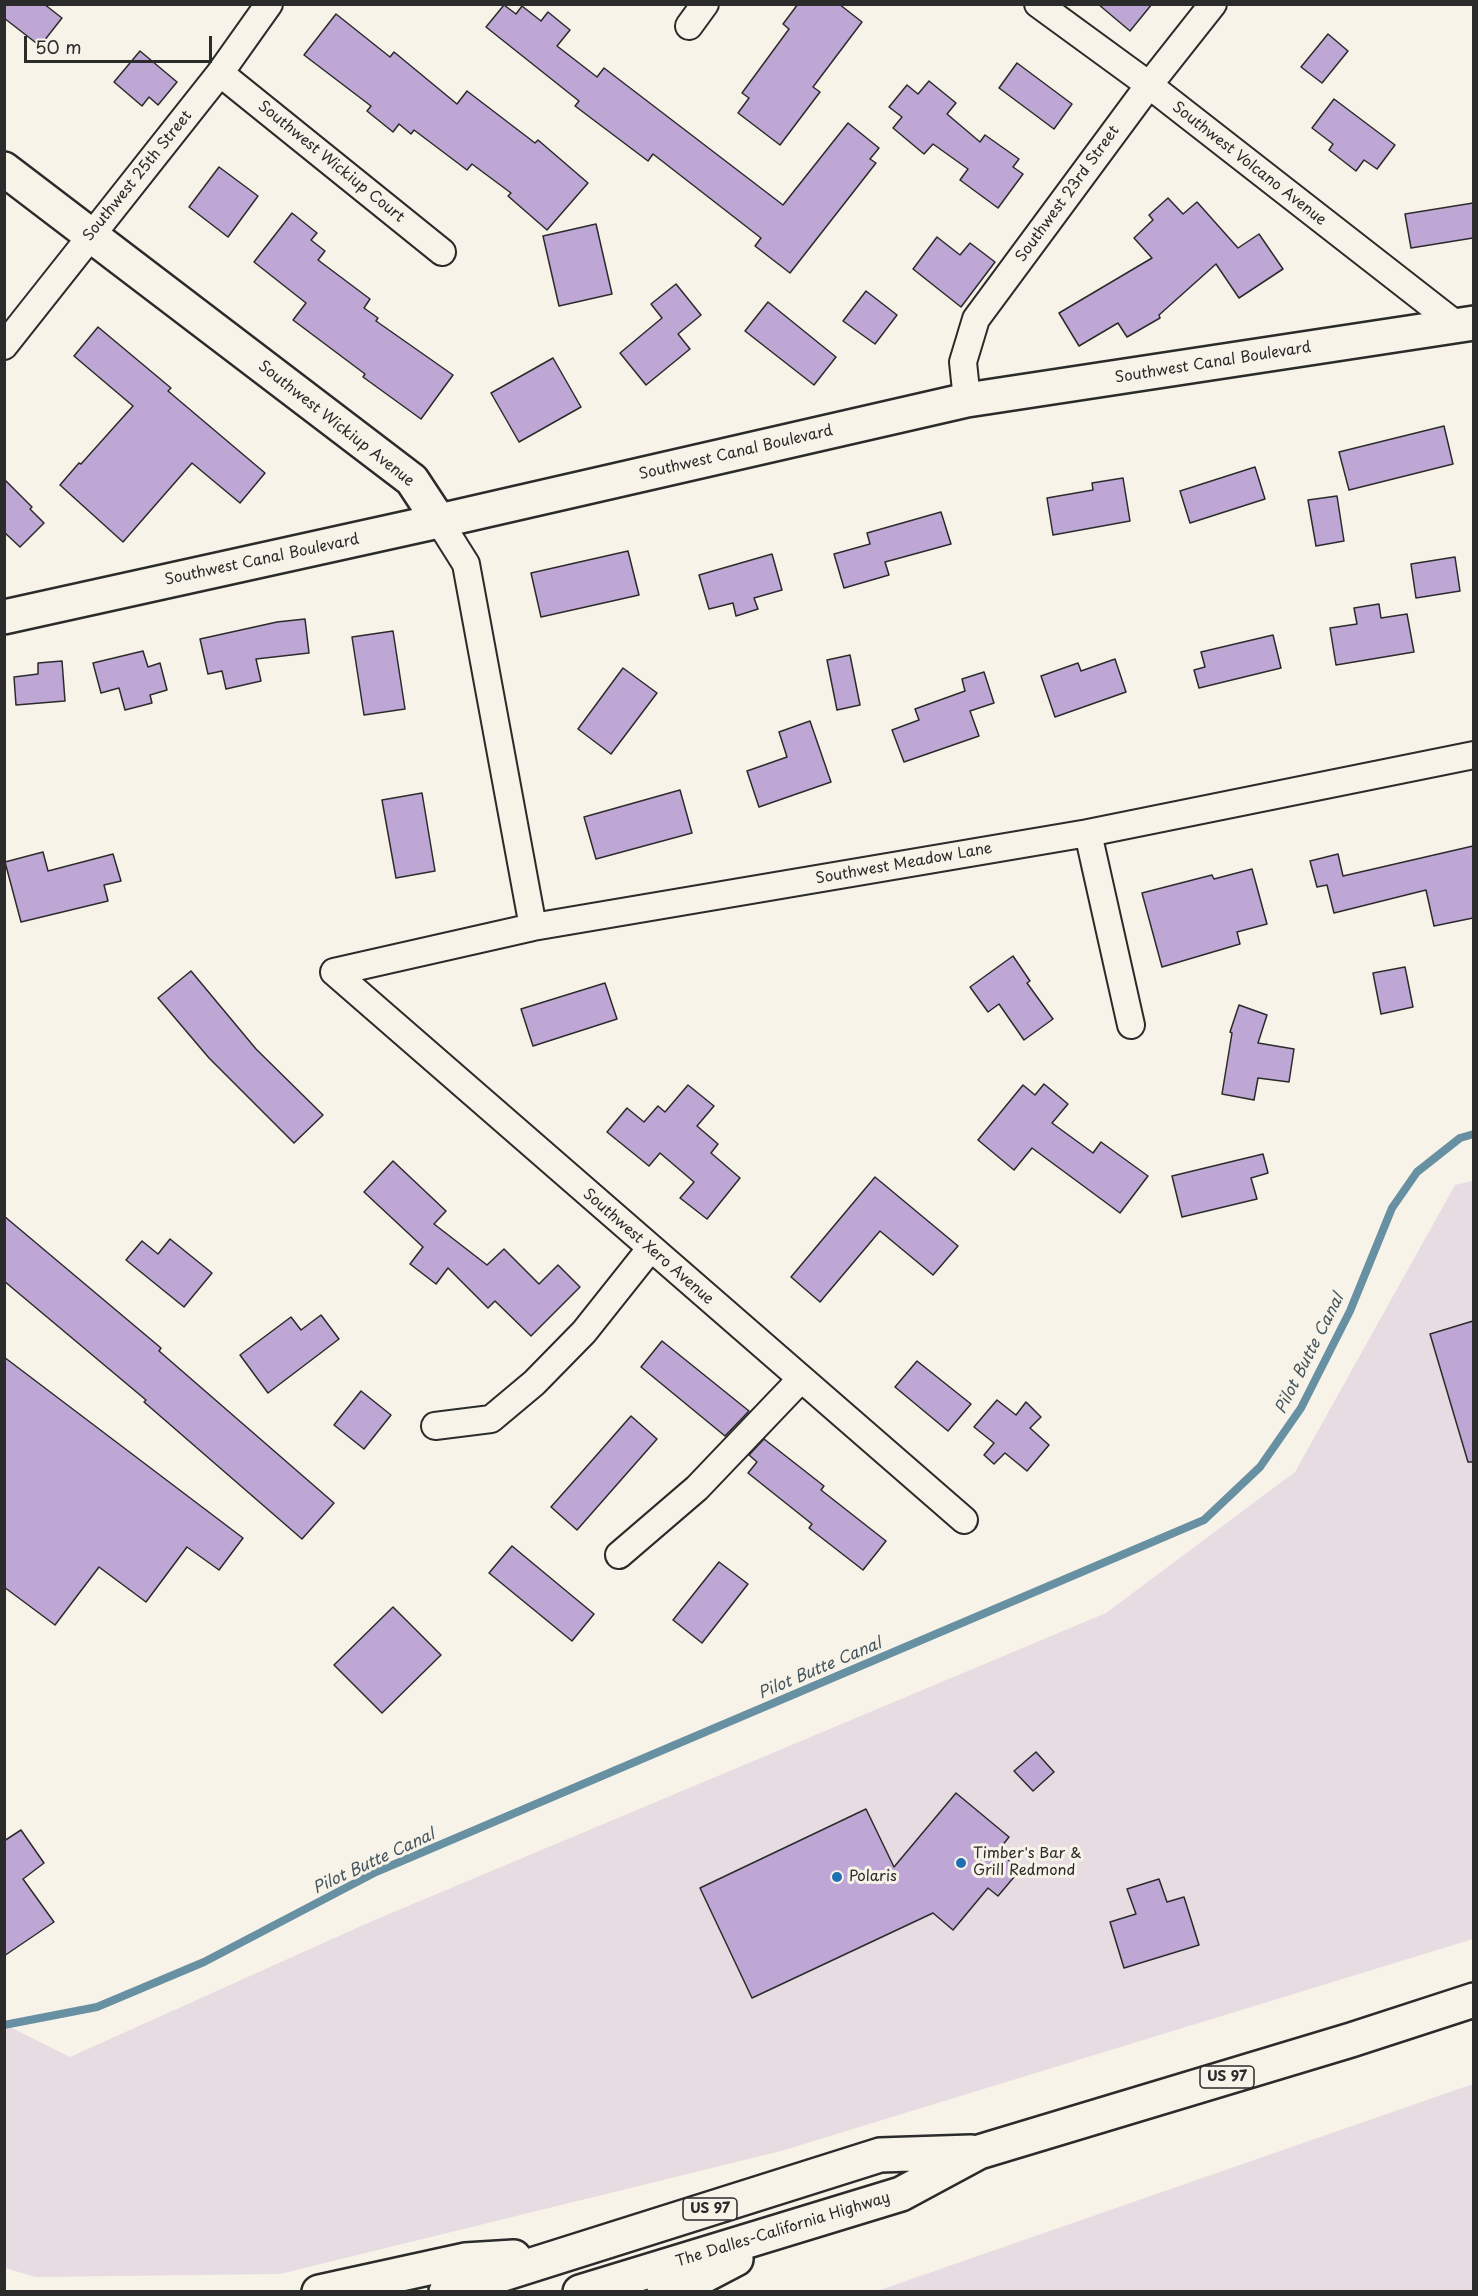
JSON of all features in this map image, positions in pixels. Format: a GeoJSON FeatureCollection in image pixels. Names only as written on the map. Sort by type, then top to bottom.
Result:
{"type":"FeatureCollection","features":[{"type":"Feature","properties":{"kind":"main road","name":"Southwest Wickiup Avenue"},"geometry":{"type":"LineString","coordinates":[[4,169],[412,480],[439,521]]}},
{"type":"Feature","properties":{"kind":"main road","name":"Southwest Canal Boulevard"},"geometry":{"type":"LineString","coordinates":[[4,617],[439,521],[967,400],[1466,325]]}},
{"type":"Feature","properties":{"kind":"main road","name":"The Dalles-California Highway"},"geometry":{"type":"LineString","coordinates":[[580,2292],[901,2194],[979,2152],[1351,2040],[1473,2000]]}},
{"type":"Feature","properties":{"kind":"main road","name":"The Dalles-California Highway"},"geometry":{"type":"LineString","coordinates":[[446,2292],[880,2155],[979,2152]]}},
{"type":"Feature","properties":{"kind":"main road"},"geometry":{"type":"LineString","coordinates":[[664,2292],[694,2281],[801,2224]]}},
{"type":"Feature","properties":{"kind":"main road"},"geometry":{"type":"LineString","coordinates":[[319,2292],[465,2260],[573,2253]]}},
{"type":"Feature","properties":{"kind":"street","name":"Southwest 25th Street"},"geometry":{"type":"LineString","coordinates":[[4,346],[220,73],[269,4]]}},
{"type":"Feature","properties":{"kind":"street"},"geometry":{"type":"LineString","coordinates":[[689,26],[705,4]]}},
{"type":"Feature","properties":{"kind":"street","name":"Southwest Volcano Avenue"},"geometry":{"type":"LineString","coordinates":[[1038,4],[1149,85],[1466,325]]}},
{"type":"Feature","properties":{"kind":"street","name":"Southwest 23rd Street"},"geometry":{"type":"LineString","coordinates":[[967,400],[963,362],[976,319],[1149,85],[1213,4]]}},
{"type":"Feature","properties":{"kind":"street","name":"Southwest Wickiup Court"},"geometry":{"type":"LineString","coordinates":[[220,73],[442,252]]}},
{"type":"Feature","properties":{"kind":"street","name":"Southwest Wickiup Avenue"},"geometry":{"type":"LineString","coordinates":[[439,521],[466,564],[533,927]]}},
{"type":"Feature","properties":{"kind":"street","name":"Southwest Meadow Lane"},"geometry":{"type":"LineString","coordinates":[[334,972],[533,927],[1088,833],[1473,755]]}},
{"type":"Feature","properties":{"kind":"street"},"geometry":{"type":"LineString","coordinates":[[1088,833],[1131,1025]]}},
{"type":"Feature","properties":{"kind":"street","name":"Southwest Xero Avenue"},"geometry":{"type":"LineString","coordinates":[[334,972],[964,1520]]}},
{"type":"Feature","properties":{"kind":"street"},"geometry":{"type":"LineString","coordinates":[[435,1426],[491,1419],[534,1383],[584,1332],[650,1249]]}},
{"type":"Feature","properties":{"kind":"street"},"geometry":{"type":"LineString","coordinates":[[619,1555],[697,1488],[801,1379]]}},
{"type":"Feature","properties":{"kind":"shaded area"},"geometry":{"type":"Polygon","coordinates":[[[1473,1181],[1473,1939],[781,2151],[280,2274],[36,2277],[5,2268],[4,2024],[70,2057],[370,1922],[1106,1613],[1295,1472],[1455,1185],[1473,1181]]]}},
{"type":"Feature","properties":{"kind":"shaded area"},"geometry":{"type":"Polygon","coordinates":[[[1473,2084],[1473,2291],[877,2291],[1473,2084]]]}},
{"type":"Feature","properties":{"kind":"building"},"geometry":{"type":"Polygon","coordinates":[[[4,4],[44,4],[62,18],[40,46],[4,18],[4,4]]]}},
{"type":"Feature","properties":{"kind":"building"},"geometry":{"type":"Polygon","coordinates":[[[798,4],[839,4],[862,22],[813,87],[820,92],[780,145],[738,113],[749,98],[742,93],[789,29],[783,24],[798,4]]]}},
{"type":"Feature","properties":{"kind":"building"},"geometry":{"type":"Polygon","coordinates":[[[1098,4],[1152,4],[1130,31],[1098,4]]]}},
{"type":"Feature","properties":{"kind":"building"},"geometry":{"type":"Polygon","coordinates":[[[504,5],[516,14],[522,6],[541,21],[548,12],[570,30],[557,46],[597,77],[604,68],[783,205],[848,123],[879,148],[870,159],[876,163],[790,273],[755,246],[761,238],[653,154],[648,161],[575,106],[579,101],[486,27],[504,5]]]}},
{"type":"Feature","properties":{"kind":"building"},"geometry":{"type":"Polygon","coordinates":[[[336,14],[390,57],[394,52],[457,104],[467,91],[535,143],[538,140],[588,183],[547,230],[508,196],[511,193],[472,164],[467,170],[414,130],[411,134],[399,124],[393,132],[367,111],[371,106],[304,55],[336,14]]]}},
{"type":"Feature","properties":{"kind":"building"},"geometry":{"type":"Polygon","coordinates":[[[1328,34],[1348,51],[1322,83],[1301,67],[1328,34]]]}},
{"type":"Feature","properties":{"kind":"building"},"geometry":{"type":"Polygon","coordinates":[[[140,51],[177,82],[158,105],[149,97],[142,106],[114,82],[140,51]]]}},
{"type":"Feature","properties":{"kind":"building"},"geometry":{"type":"Polygon","coordinates":[[[1017,63],[1072,104],[1054,129],[999,88],[1017,63]]]}},
{"type":"Feature","properties":{"kind":"building"},"geometry":{"type":"Polygon","coordinates":[[[929,81],[956,103],[947,114],[980,142],[985,135],[1019,159],[1013,167],[1023,174],[998,208],[960,180],[968,169],[933,144],[924,154],[893,128],[902,117],[889,107],[907,85],[918,94],[929,81]]]}},
{"type":"Feature","properties":{"kind":"building"},"geometry":{"type":"Polygon","coordinates":[[[1334,99],[1395,145],[1377,169],[1364,160],[1356,171],[1329,150],[1333,144],[1312,128],[1334,99]]]}},
{"type":"Feature","properties":{"kind":"building"},"geometry":{"type":"Polygon","coordinates":[[[219,167],[258,196],[228,237],[189,207],[219,167]]]}},
{"type":"Feature","properties":{"kind":"building"},"geometry":{"type":"Polygon","coordinates":[[[1168,198],[1183,214],[1197,202],[1238,248],[1259,234],[1283,269],[1239,298],[1216,264],[1159,315],[1160,318],[1127,337],[1118,323],[1079,346],[1059,313],[1152,258],[1134,238],[1153,220],[1149,215],[1168,198]]]}},
{"type":"Feature","properties":{"kind":"building"},"geometry":{"type":"Polygon","coordinates":[[[1473,203],[1473,238],[1411,248],[1405,214],[1473,203]]]}},
{"type":"Feature","properties":{"kind":"building"},"geometry":{"type":"Polygon","coordinates":[[[292,213],[317,233],[311,240],[325,251],[318,260],[370,299],[364,308],[378,318],[376,321],[453,375],[421,419],[363,377],[365,374],[293,320],[306,303],[254,262],[292,213]]]}},
{"type":"Feature","properties":{"kind":"building"},"geometry":{"type":"Polygon","coordinates":[[[596,224],[612,294],[559,306],[543,236],[596,224]]]}},
{"type":"Feature","properties":{"kind":"building"},"geometry":{"type":"Polygon","coordinates":[[[937,237],[960,255],[970,243],[995,262],[961,307],[913,269],[937,237]]]}},
{"type":"Feature","properties":{"kind":"building"},"geometry":{"type":"Polygon","coordinates":[[[676,284],[701,315],[678,334],[690,349],[646,385],[620,353],[662,318],[651,304],[676,284]]]}},
{"type":"Feature","properties":{"kind":"building"},"geometry":{"type":"Polygon","coordinates":[[[866,291],[897,315],[875,344],[843,321],[866,291]]]}},
{"type":"Feature","properties":{"kind":"building"},"geometry":{"type":"Polygon","coordinates":[[[768,302],[836,357],[814,385],[745,331],[768,302]]]}},
{"type":"Feature","properties":{"kind":"building"},"geometry":{"type":"Polygon","coordinates":[[[98,327],[171,388],[168,391],[265,473],[240,503],[192,463],[123,542],[60,485],[133,406],[74,356],[98,327]]]}},
{"type":"Feature","properties":{"kind":"building"},"geometry":{"type":"Polygon","coordinates":[[[553,358],[581,407],[519,442],[491,393],[553,358]]]}},
{"type":"Feature","properties":{"kind":"building"},"geometry":{"type":"Polygon","coordinates":[[[1444,426],[1453,464],[1349,490],[1339,452],[1444,426]]]}},
{"type":"Feature","properties":{"kind":"building"},"geometry":{"type":"Polygon","coordinates":[[[1255,467],[1265,499],[1190,523],[1180,491],[1255,467]]]}},
{"type":"Feature","properties":{"kind":"building"},"geometry":{"type":"Polygon","coordinates":[[[1123,478],[1130,521],[1053,535],[1047,498],[1093,490],[1092,483],[1123,478]]]}},
{"type":"Feature","properties":{"kind":"building"},"geometry":{"type":"Polygon","coordinates":[[[4,479],[32,507],[30,509],[44,523],[20,547],[4,532],[4,479]]]}},
{"type":"Feature","properties":{"kind":"building"},"geometry":{"type":"Polygon","coordinates":[[[1337,496],[1344,541],[1316,546],[1308,500],[1337,496]]]}},
{"type":"Feature","properties":{"kind":"building"},"geometry":{"type":"Polygon","coordinates":[[[941,512],[951,544],[885,562],[889,575],[844,588],[834,554],[870,544],[867,533],[941,512]]]}},
{"type":"Feature","properties":{"kind":"building"},"geometry":{"type":"Polygon","coordinates":[[[628,551],[639,595],[541,617],[531,573],[628,551]]]}},
{"type":"Feature","properties":{"kind":"building"},"geometry":{"type":"Polygon","coordinates":[[[772,554],[782,590],[754,598],[758,609],[736,616],[733,603],[709,609],[699,575],[772,554]]]}},
{"type":"Feature","properties":{"kind":"building"},"geometry":{"type":"Polygon","coordinates":[[[1455,557],[1460,591],[1416,598],[1411,564],[1455,557]]]}},
{"type":"Feature","properties":{"kind":"building"},"geometry":{"type":"Polygon","coordinates":[[[1379,604],[1381,618],[1407,614],[1414,652],[1336,665],[1330,628],[1357,624],[1354,608],[1379,604]]]}},
{"type":"Feature","properties":{"kind":"building"},"geometry":{"type":"Polygon","coordinates":[[[305,619],[309,653],[256,659],[261,681],[226,689],[222,671],[208,674],[200,639],[277,622],[305,619]]]}},
{"type":"Feature","properties":{"kind":"building"},"geometry":{"type":"Polygon","coordinates":[[[393,631],[405,709],[364,715],[352,637],[393,631]]]}},
{"type":"Feature","properties":{"kind":"building"},"geometry":{"type":"Polygon","coordinates":[[[1273,635],[1281,668],[1199,688],[1194,670],[1205,667],[1201,652],[1273,635]]]}},
{"type":"Feature","properties":{"kind":"building"},"geometry":{"type":"Polygon","coordinates":[[[143,651],[148,667],[160,663],[167,690],[150,695],[152,703],[125,710],[119,688],[101,693],[93,663],[143,651]]]}},
{"type":"Feature","properties":{"kind":"building"},"geometry":{"type":"Polygon","coordinates":[[[850,655],[860,705],[837,710],[827,660],[850,655]]]}},
{"type":"Feature","properties":{"kind":"building"},"geometry":{"type":"Polygon","coordinates":[[[1115,659],[1126,692],[1055,717],[1041,676],[1078,663],[1081,671],[1115,659]]]}},
{"type":"Feature","properties":{"kind":"building"},"geometry":{"type":"Polygon","coordinates":[[[62,661],[65,701],[16,705],[14,677],[38,674],[38,663],[62,661]]]}},
{"type":"Feature","properties":{"kind":"building"},"geometry":{"type":"Polygon","coordinates":[[[623,668],[657,693],[611,754],[578,729],[623,668]]]}},
{"type":"Feature","properties":{"kind":"building"},"geometry":{"type":"Polygon","coordinates":[[[984,672],[994,703],[970,711],[979,736],[904,762],[892,730],[919,720],[915,709],[965,691],[962,679],[984,672]]]}},
{"type":"Feature","properties":{"kind":"building"},"geometry":{"type":"Polygon","coordinates":[[[810,721],[831,782],[759,807],[747,771],[787,757],[779,732],[810,721]]]}},
{"type":"Feature","properties":{"kind":"building"},"geometry":{"type":"Polygon","coordinates":[[[680,790],[692,833],[596,859],[584,817],[680,790]]]}},
{"type":"Feature","properties":{"kind":"building"},"geometry":{"type":"Polygon","coordinates":[[[422,793],[435,871],[396,878],[382,800],[422,793]]]}},
{"type":"Feature","properties":{"kind":"building"},"geometry":{"type":"Polygon","coordinates":[[[1473,846],[1473,918],[1434,926],[1426,890],[1334,913],[1327,885],[1317,887],[1310,861],[1338,854],[1343,876],[1473,846]]]}},
{"type":"Feature","properties":{"kind":"building"},"geometry":{"type":"Polygon","coordinates":[[[43,852],[48,871],[113,854],[121,881],[104,885],[108,901],[21,922],[5,862],[43,852]]]}},
{"type":"Feature","properties":{"kind":"building"},"geometry":{"type":"Polygon","coordinates":[[[1252,869],[1267,924],[1237,932],[1240,944],[1162,967],[1142,893],[1212,875],[1214,879],[1252,869]]]}},
{"type":"Feature","properties":{"kind":"building"},"geometry":{"type":"Polygon","coordinates":[[[1013,956],[1030,981],[1027,983],[1053,1019],[1024,1040],[999,1004],[988,1012],[970,987],[1013,956]]]}},
{"type":"Feature","properties":{"kind":"building"},"geometry":{"type":"Polygon","coordinates":[[[1405,967],[1413,1007],[1381,1014],[1373,973],[1405,967]]]}},
{"type":"Feature","properties":{"kind":"building"},"geometry":{"type":"Polygon","coordinates":[[[191,971],[256,1049],[323,1115],[294,1143],[209,1058],[158,998],[191,971]]]}},
{"type":"Feature","properties":{"kind":"building"},"geometry":{"type":"Polygon","coordinates":[[[605,983],[617,1019],[533,1046],[521,1009],[605,983]]]}},
{"type":"Feature","properties":{"kind":"building"},"geometry":{"type":"Polygon","coordinates":[[[1239,1005],[1267,1015],[1258,1043],[1294,1049],[1289,1082],[1258,1078],[1254,1100],[1222,1094],[1232,1033],[1230,1032],[1239,1005]]]}},
{"type":"Feature","properties":{"kind":"building"},"geometry":{"type":"Polygon","coordinates":[[[1044,1084],[1068,1104],[1052,1123],[1093,1153],[1101,1142],[1148,1176],[1120,1213],[1032,1148],[1014,1170],[978,1140],[1023,1085],[1035,1095],[1044,1084]]]}},
{"type":"Feature","properties":{"kind":"building"},"geometry":{"type":"Polygon","coordinates":[[[688,1085],[714,1106],[697,1126],[718,1144],[711,1153],[740,1178],[707,1219],[680,1198],[694,1182],[660,1153],[649,1166],[607,1132],[627,1108],[644,1122],[658,1106],[665,1112],[688,1085]]]}},
{"type":"Feature","properties":{"kind":"building"},"geometry":{"type":"Polygon","coordinates":[[[1263,1154],[1268,1173],[1251,1178],[1257,1199],[1182,1217],[1172,1176],[1263,1154]]]}},
{"type":"Feature","properties":{"kind":"building"},"geometry":{"type":"Polygon","coordinates":[[[393,1161],[446,1211],[434,1224],[487,1265],[504,1249],[539,1284],[558,1265],[580,1287],[531,1336],[495,1301],[488,1308],[448,1268],[436,1284],[410,1264],[423,1247],[364,1192],[393,1161]]]}},
{"type":"Feature","properties":{"kind":"building"},"geometry":{"type":"Polygon","coordinates":[[[875,1177],[958,1246],[933,1275],[880,1231],[820,1302],[791,1277],[875,1177]]]}},
{"type":"Feature","properties":{"kind":"building"},"geometry":{"type":"Polygon","coordinates":[[[4,1216],[161,1348],[159,1351],[334,1503],[302,1539],[144,1402],[146,1400],[4,1281],[4,1216]]]}},
{"type":"Feature","properties":{"kind":"building"},"geometry":{"type":"Polygon","coordinates":[[[170,1239],[212,1273],[184,1307],[126,1260],[142,1241],[158,1254],[170,1239]]]}},
{"type":"Feature","properties":{"kind":"building"},"geometry":{"type":"Polygon","coordinates":[[[321,1315],[339,1339],[268,1393],[240,1355],[291,1317],[301,1330],[321,1315]]]}},
{"type":"Feature","properties":{"kind":"building"},"geometry":{"type":"Polygon","coordinates":[[[1473,1321],[1473,1462],[1468,1462],[1430,1334],[1473,1321]]]}},
{"type":"Feature","properties":{"kind":"building"},"geometry":{"type":"Polygon","coordinates":[[[662,1341],[749,1411],[725,1436],[641,1367],[662,1341]]]}},
{"type":"Feature","properties":{"kind":"building"},"geometry":{"type":"Polygon","coordinates":[[[4,1357],[243,1538],[219,1570],[187,1547],[146,1602],[99,1567],[55,1625],[4,1587],[4,1357]]]}},
{"type":"Feature","properties":{"kind":"building"},"geometry":{"type":"Polygon","coordinates":[[[917,1361],[971,1404],[948,1431],[895,1387],[917,1361]]]}},
{"type":"Feature","properties":{"kind":"building"},"geometry":{"type":"Polygon","coordinates":[[[361,1391],[391,1415],[364,1449],[334,1425],[361,1391]]]}},
{"type":"Feature","properties":{"kind":"building"},"geometry":{"type":"Polygon","coordinates":[[[997,1400],[1016,1415],[1026,1402],[1041,1417],[1030,1428],[1049,1445],[1027,1471],[1005,1453],[994,1464],[984,1455],[994,1443],[974,1427],[997,1400]]]}},
{"type":"Feature","properties":{"kind":"building"},"geometry":{"type":"Polygon","coordinates":[[[631,1416],[657,1439],[577,1530],[551,1507],[631,1416]]]}},
{"type":"Feature","properties":{"kind":"building"},"geometry":{"type":"Polygon","coordinates":[[[764,1439],[824,1486],[821,1490],[886,1541],[863,1570],[809,1528],[812,1524],[748,1473],[757,1462],[749,1455],[764,1439]]]}},
{"type":"Feature","properties":{"kind":"building"},"geometry":{"type":"Polygon","coordinates":[[[512,1546],[594,1614],[572,1641],[489,1573],[512,1546]]]}},
{"type":"Feature","properties":{"kind":"building"},"geometry":{"type":"Polygon","coordinates":[[[719,1562],[748,1584],[702,1643],[673,1620],[719,1562]]]}},
{"type":"Feature","properties":{"kind":"building"},"geometry":{"type":"Polygon","coordinates":[[[393,1607],[441,1655],[382,1713],[334,1665],[393,1607]]]}},
{"type":"Feature","properties":{"kind":"building"},"geometry":{"type":"Polygon","coordinates":[[[1036,1752],[1054,1772],[1033,1791],[1014,1771],[1036,1752]]]}},
{"type":"Feature","properties":{"kind":"building"},"geometry":{"type":"Polygon","coordinates":[[[956,1793],[1009,1837],[998,1851],[1020,1870],[998,1896],[988,1888],[953,1930],[933,1913],[752,1998],[700,1888],[866,1809],[894,1867],[956,1793]]]}},
{"type":"Feature","properties":{"kind":"building"},"geometry":{"type":"Polygon","coordinates":[[[21,1830],[44,1863],[23,1879],[54,1922],[4,1956],[4,1841],[21,1830]]]}},
{"type":"Feature","properties":{"kind":"building"},"geometry":{"type":"Polygon","coordinates":[[[1159,1879],[1167,1902],[1184,1897],[1199,1945],[1124,1968],[1110,1922],[1136,1914],[1127,1889],[1159,1879]]]}},
{"type":"Feature","properties":{"kind":"waterway","name":"Pilot Butte Canal"},"geometry":{"type":"LineString","coordinates":[[4,2025],[97,2007],[204,1962],[376,1872],[1204,1520],[1260,1467],[1301,1408],[1350,1311],[1392,1208],[1417,1172],[1460,1138],[1474,1134]]}},
{"type":"Feature","properties":{"kind":"place","name":"Timber's Bar & Grill Redmond"},"geometry":{"type":"Point","coordinates":[961,1863]}},
{"type":"Feature","properties":{"kind":"place","name":"Polaris"},"geometry":{"type":"Point","coordinates":[837,1877]}}]}
